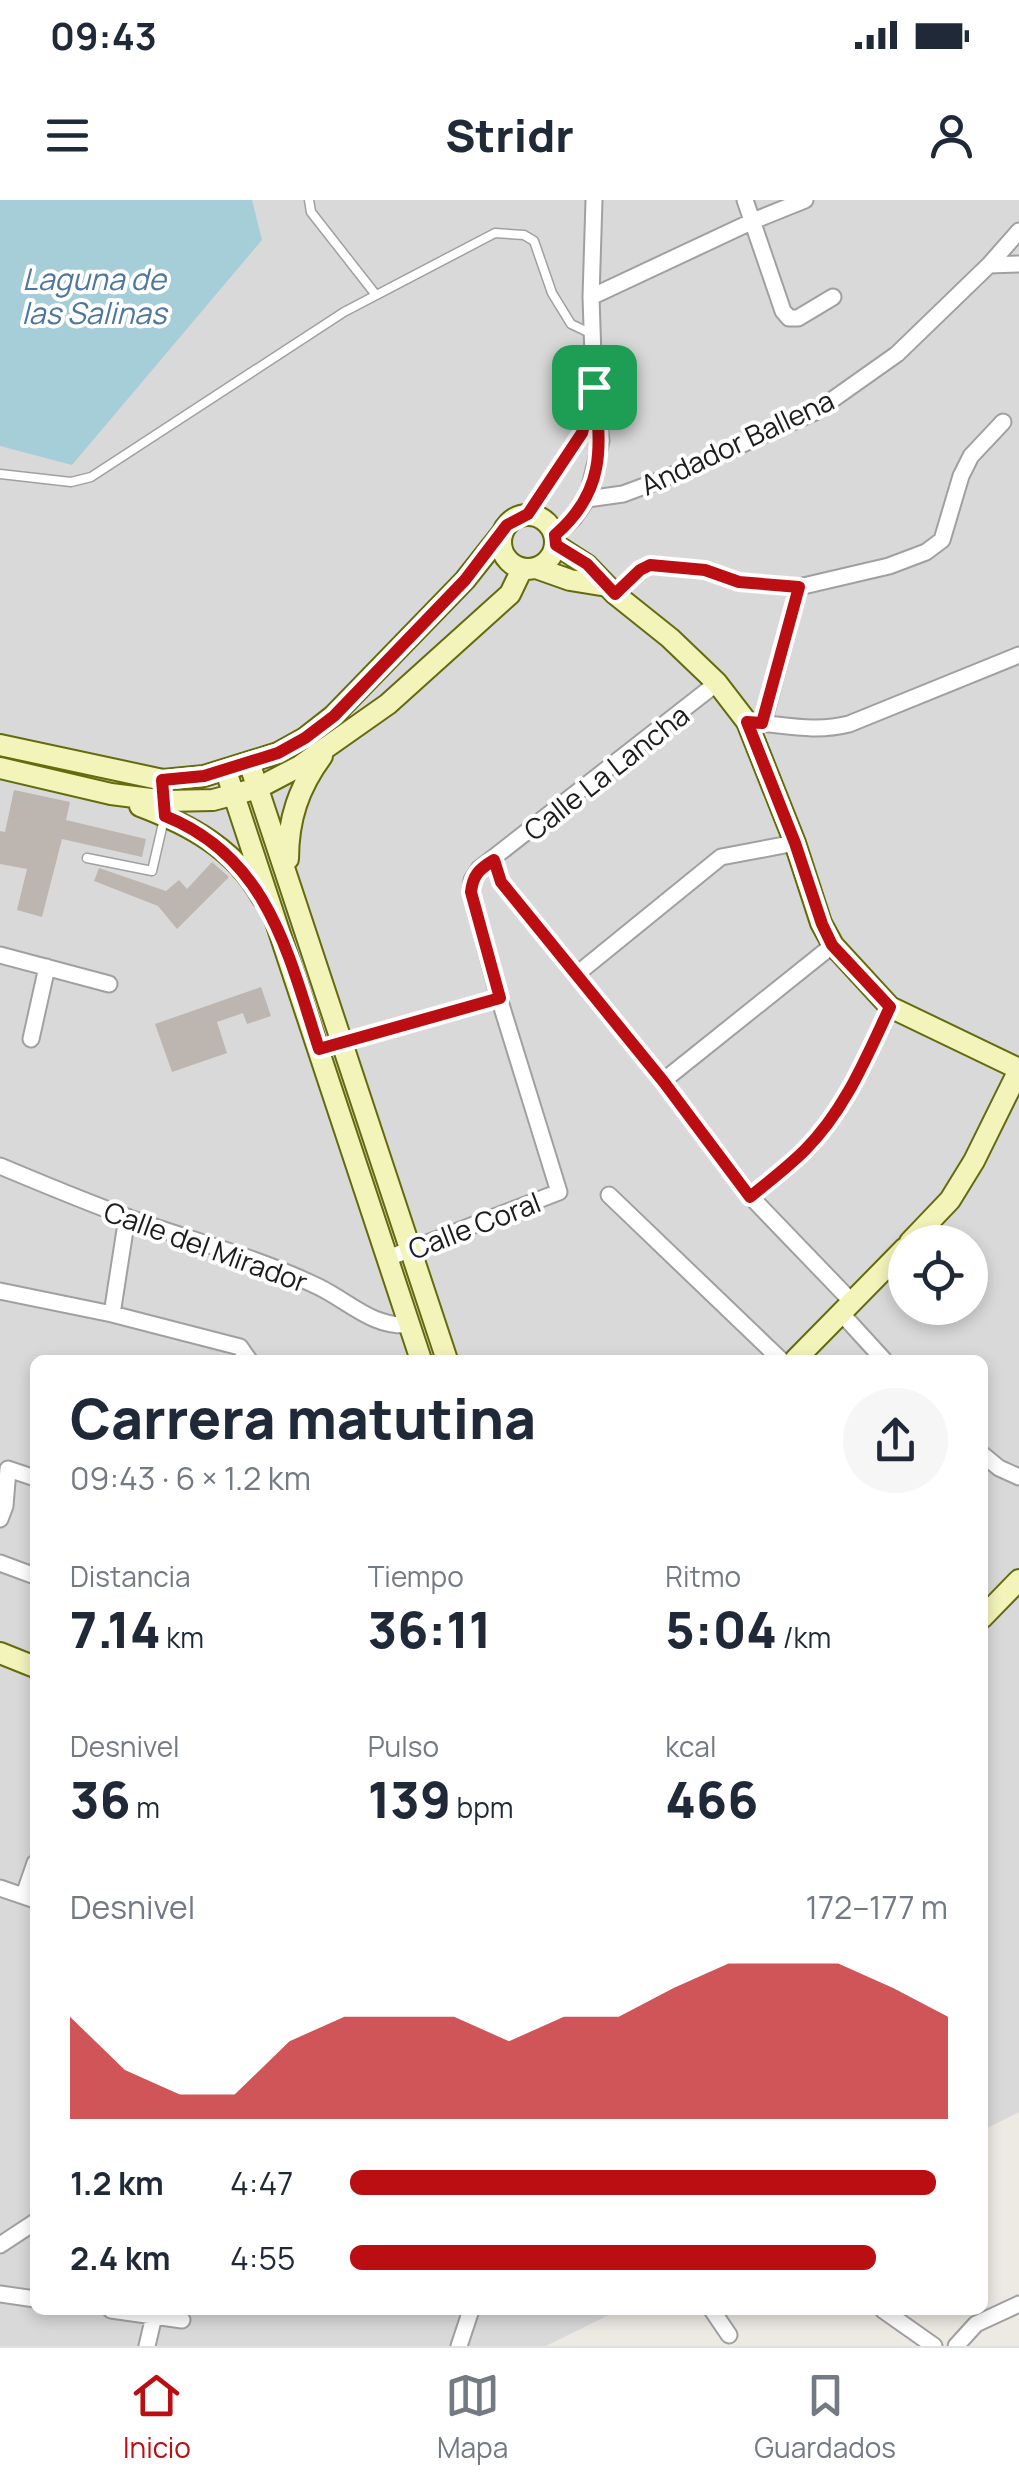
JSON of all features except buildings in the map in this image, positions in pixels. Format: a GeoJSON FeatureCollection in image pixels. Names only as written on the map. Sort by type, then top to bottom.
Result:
{"type":"FeatureCollection","features":[{"type":"Feature","properties":{"kind":"main road"},"geometry":{"type":"LineString","coordinates":[[164,799],[183,780],[278,753],[305,738],[334,716],[465,580],[512,519],[528,514],[543,518],[555,540],[670,638],[755,723],[832,945],[890,1007],[1019,1069],[974,1160],[950,1200],[927,1225]]}},
{"type":"Feature","properties":{"kind":"main road"},"geometry":{"type":"LineString","coordinates":[[503,532],[504,555],[529,568],[611,590]]}},
{"type":"Feature","properties":{"kind":"main road"},"geometry":{"type":"LineString","coordinates":[[0,768],[111,794],[184,803],[234,796],[258,788],[300,766],[388,704],[510,594],[529,568],[549,560],[555,540]]}},
{"type":"Feature","properties":{"kind":"main road"},"geometry":{"type":"LineString","coordinates":[[288,876],[288,838],[296,798],[333,741]]}},
{"type":"Feature","properties":{"kind":"main road"},"geometry":{"type":"LineString","coordinates":[[0,744],[164,799],[254,882],[280,928]]}},
{"type":"Feature","properties":{"kind":"main road"},"geometry":{"type":"LineString","coordinates":[[250,762],[445,1355]]}},
{"type":"Feature","properties":{"kind":"main road"},"geometry":{"type":"LineString","coordinates":[[226,770],[420,1355]]}},
{"type":"Feature","properties":{"kind":"main road"},"geometry":{"type":"LineString","coordinates":[[800,1355],[888,1266]]}},
{"type":"Feature","properties":{"kind":"main road"},"geometry":{"type":"LineString","coordinates":[[988,1612],[1019,1580]]}},
{"type":"Feature","properties":{"kind":"main road"},"geometry":{"type":"LineString","coordinates":[[0,1653],[30,1665]]}},
{"type":"Feature","properties":{"kind":"street"},"geometry":{"type":"LineString","coordinates":[[555,540],[588,499],[601,441],[592,334],[594,200]]}},
{"type":"Feature","properties":{"kind":"street"},"geometry":{"type":"LineString","coordinates":[[745,200],[783,311],[789,318],[798,318],[832,297]]}},
{"type":"Feature","properties":{"kind":"street"},"geometry":{"type":"LineString","coordinates":[[591,297],[805,200]]}},
{"type":"Feature","properties":{"kind":"street","name":"Andador Ballena"},"geometry":{"type":"LineString","coordinates":[[588,499],[638,489],[815,412],[897,354],[1019,231]]}},
{"type":"Feature","properties":{"kind":"street"},"geometry":{"type":"LineString","coordinates":[[989,264],[1019,264]]}},
{"type":"Feature","properties":{"kind":"street"},"geometry":{"type":"LineString","coordinates":[[528,514],[582,433],[594,387]]}},
{"type":"Feature","properties":{"kind":"street"},"geometry":{"type":"LineString","coordinates":[[611,590],[650,565],[705,570],[739,582],[799,587],[889,566],[926,552],[942,540],[971,456],[1002,422]]}},
{"type":"Feature","properties":{"kind":"street"},"geometry":{"type":"LineString","coordinates":[[799,587],[755,723],[817,729],[849,724],[1019,655]]}},
{"type":"Feature","properties":{"kind":"street","name":"Calle La Lancha"},"geometry":{"type":"LineString","coordinates":[[494,860],[718,683]]}},
{"type":"Feature","properties":{"kind":"street"},"geometry":{"type":"LineString","coordinates":[[576,974],[722,858],[745,850],[795,843]]}},
{"type":"Feature","properties":{"kind":"street"},"geometry":{"type":"LineString","coordinates":[[319,1049],[500,998],[471,892],[472,880],[479,870],[494,860],[501,882],[663,1081],[750,1197],[848,1308],[881,1355]]}},
{"type":"Feature","properties":{"kind":"street"},"geometry":{"type":"LineString","coordinates":[[663,1081],[832,945]]}},
{"type":"Feature","properties":{"kind":"street"},"geometry":{"type":"LineString","coordinates":[[0,955],[109,984]]}},
{"type":"Feature","properties":{"kind":"street"},"geometry":{"type":"LineString","coordinates":[[31,1039],[47,968]]}},
{"type":"Feature","properties":{"kind":"street","name":"Calle Coral"},"geometry":{"type":"LineString","coordinates":[[388,1258],[559,1192],[500,998]]}},
{"type":"Feature","properties":{"kind":"street"},"geometry":{"type":"LineString","coordinates":[[750,1197],[805,1150],[835,1114],[890,1007]]}},
{"type":"Feature","properties":{"kind":"street","name":"Calle del Mirador"},"geometry":{"type":"LineString","coordinates":[[0,1166],[127,1217],[274,1266],[328,1292],[373,1321],[390,1326],[409,1324]]}},
{"type":"Feature","properties":{"kind":"street"},"geometry":{"type":"LineString","coordinates":[[608,1194],[776,1355]]}},
{"type":"Feature","properties":{"kind":"street"},"geometry":{"type":"LineString","coordinates":[[112,1314],[127,1217]]}},
{"type":"Feature","properties":{"kind":"street"},"geometry":{"type":"LineString","coordinates":[[0,1291],[112,1314],[240,1347],[246,1355]]}},
{"type":"Feature","properties":{"kind":"street"},"geometry":{"type":"LineString","coordinates":[[988,1459],[1019,1477]]}},
{"type":"Feature","properties":{"kind":"street"},"geometry":{"type":"LineString","coordinates":[[0,1519],[8,1469],[30,1476]]}},
{"type":"Feature","properties":{"kind":"street"},"geometry":{"type":"LineString","coordinates":[[0,1564],[30,1574]]}},
{"type":"Feature","properties":{"kind":"street"},"geometry":{"type":"LineString","coordinates":[[0,1888],[29,1898]]}},
{"type":"Feature","properties":{"kind":"street"},"geometry":{"type":"LineString","coordinates":[[0,2245],[30,2225]]}},
{"type":"Feature","properties":{"kind":"street"},"geometry":{"type":"LineString","coordinates":[[0,2294],[30,2298]]}},
{"type":"Feature","properties":{"kind":"street"},"geometry":{"type":"LineString","coordinates":[[956,2346],[976,2324],[1019,2304]]}},
{"type":"Feature","properties":{"kind":"street"},"geometry":{"type":"LineString","coordinates":[[147,2315],[182,2320]]}},
{"type":"Feature","properties":{"kind":"street"},"geometry":{"type":"LineString","coordinates":[[459,2346],[469,2315]]}},
{"type":"Feature","properties":{"kind":"street"},"geometry":{"type":"LineString","coordinates":[[715,2315],[729,2335]]}},
{"type":"Feature","properties":{"kind":"street"},"geometry":{"type":"LineString","coordinates":[[890,2315],[934,2346]]}},
{"type":"Feature","properties":{"kind":"street"},"geometry":{"type":"LineString","coordinates":[[148,2346],[154,2316]]}},
{"type":"Feature","properties":{"kind":"lane"},"geometry":{"type":"LineString","coordinates":[[309,200],[311,212],[376,295]]}},
{"type":"Feature","properties":{"kind":"lane"},"geometry":{"type":"LineString","coordinates":[[0,474],[71,482],[91,477],[344,312],[495,232],[524,234],[534,241],[552,293],[571,324],[592,334]]}},
{"type":"Feature","properties":{"kind":"lane"},"geometry":{"type":"LineString","coordinates":[[87,858],[152,870],[164,799]]}},
{"type":"Feature","properties":{"kind":"shaded area"},"geometry":{"type":"Polygon","coordinates":[[[0,200],[1019,200],[1019,2112],[988,2128],[988,1355],[30,1355],[30,2315],[609,2315],[546,2346],[0,2346],[0,200]]]}},
{"type":"Feature","properties":{"kind":"water","name":"Laguna de las Salinas"},"geometry":{"type":"Polygon","coordinates":[[[0,200],[252,200],[262,240],[72,465],[0,446],[0,200]]]}},
{"type":"Feature","properties":{"kind":"route"},"geometry":{"type":"LineString","coordinates":[[594,387],[601,441],[588,499],[555,535],[556,545],[587,564],[615,594],[650,565],[705,570],[739,582],[799,587],[762,723],[747,722],[832,945],[890,1007],[835,1114],[805,1150],[750,1197],[663,1081],[501,882],[494,860],[479,870],[472,880],[471,892],[500,998],[319,1049],[280,928],[254,882],[188,824],[165,816],[162,780],[204,776],[278,753],[334,716],[465,580],[512,519],[528,514],[582,433],[594,387]]}}]}
